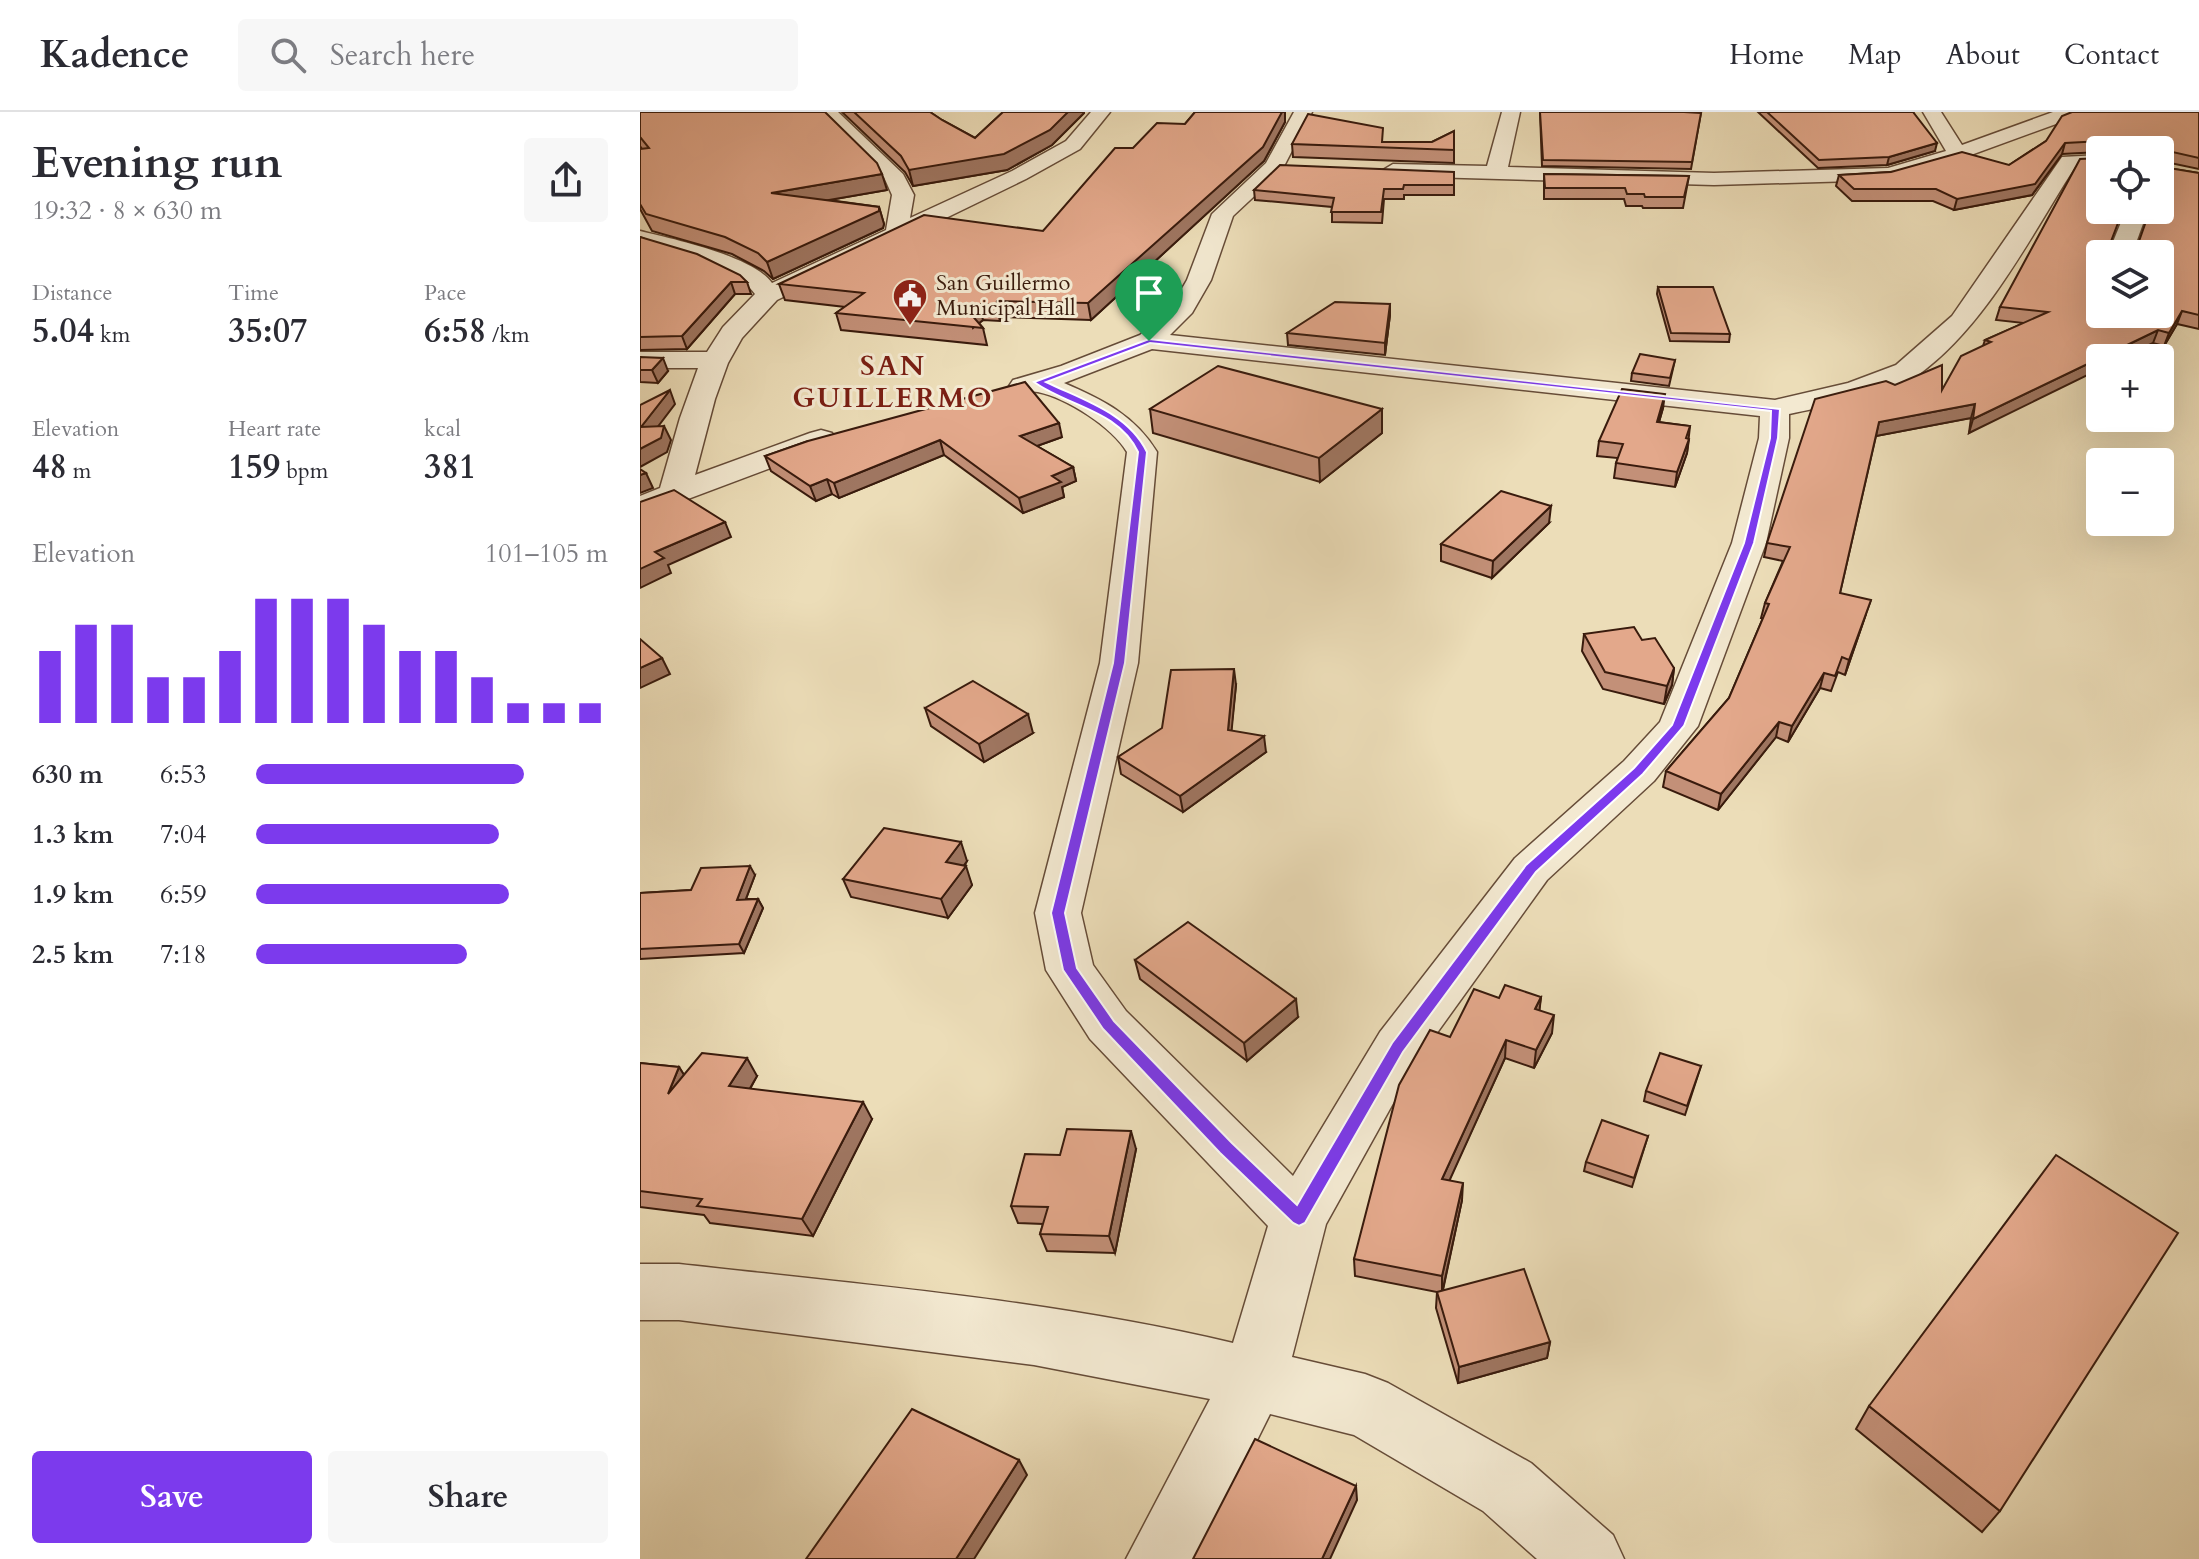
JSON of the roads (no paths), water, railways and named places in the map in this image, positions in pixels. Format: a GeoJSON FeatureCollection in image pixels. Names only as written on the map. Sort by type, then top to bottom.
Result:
{"type":"FeatureCollection","features":[{"type":"Feature","properties":{"kind":"street"},"geometry":{"type":"LineString","coordinates":[[827,112],[893,174],[903,195],[897,232]]}},
{"type":"Feature","properties":{"kind":"street"},"geometry":{"type":"LineString","coordinates":[[675,493],[688,439],[716,360],[739,325],[768,295],[1019,175],[1073,145],[1101,112]]}},
{"type":"Feature","properties":{"kind":"street"},"geometry":{"type":"LineString","coordinates":[[1299,1218],[1226,1148],[1108,1025],[1070,970],[1058,913],[1119,663],[1142,452],[1134,436],[1115,419],[1016,388],[1149,341],[1183,308],[1199,280],[1223,214],[1283,166],[1303,112]]}},
{"type":"Feature","properties":{"kind":"street"},"geometry":{"type":"LineString","coordinates":[[1494,174],[1501,159],[1511,112]]}},
{"type":"Feature","properties":{"kind":"street"},"geometry":{"type":"LineString","coordinates":[[1932,112],[1957,152]]}},
{"type":"Feature","properties":{"kind":"street"},"geometry":{"type":"LineString","coordinates":[[1369,169],[1714,179],[1888,174],[1920,167],[2071,112]]}},
{"type":"Feature","properties":{"kind":"street"},"geometry":{"type":"LineString","coordinates":[[1149,341],[1775,409],[1857,390],[1906,371],[1961,322],[2069,161],[2086,161]]}},
{"type":"Feature","properties":{"kind":"street"},"geometry":{"type":"LineString","coordinates":[[640,238],[734,268],[757,279],[768,295]]}},
{"type":"Feature","properties":{"kind":"street"},"geometry":{"type":"LineString","coordinates":[[640,360],[716,360]]}},
{"type":"Feature","properties":{"kind":"street"},"geometry":{"type":"LineString","coordinates":[[1161,1559],[1254,1380],[1299,1218],[1398,1047],[1531,869],[1639,771],[1678,726],[1749,543],[1774,438],[1775,409]]}},
{"type":"Feature","properties":{"kind":"street"},"geometry":{"type":"LineString","coordinates":[[640,507],[823,438],[850,431]]}},
{"type":"Feature","properties":{"kind":"street"},"geometry":{"type":"LineString","coordinates":[[640,1292],[679,1292],[1034,1335],[1180,1361],[1365,1406],[1507,1487],[1589,1559]]}},
{"type":"Feature","properties":{"kind":"place","name":"San Guillermo Municipal Hall"},"geometry":{"type":"Point","coordinates":[910,327]}},
{"type":"Feature","properties":{"kind":"district","name":"SAN GUILLERMO"},"geometry":{"type":"Point","coordinates":[893,382]}}]}
